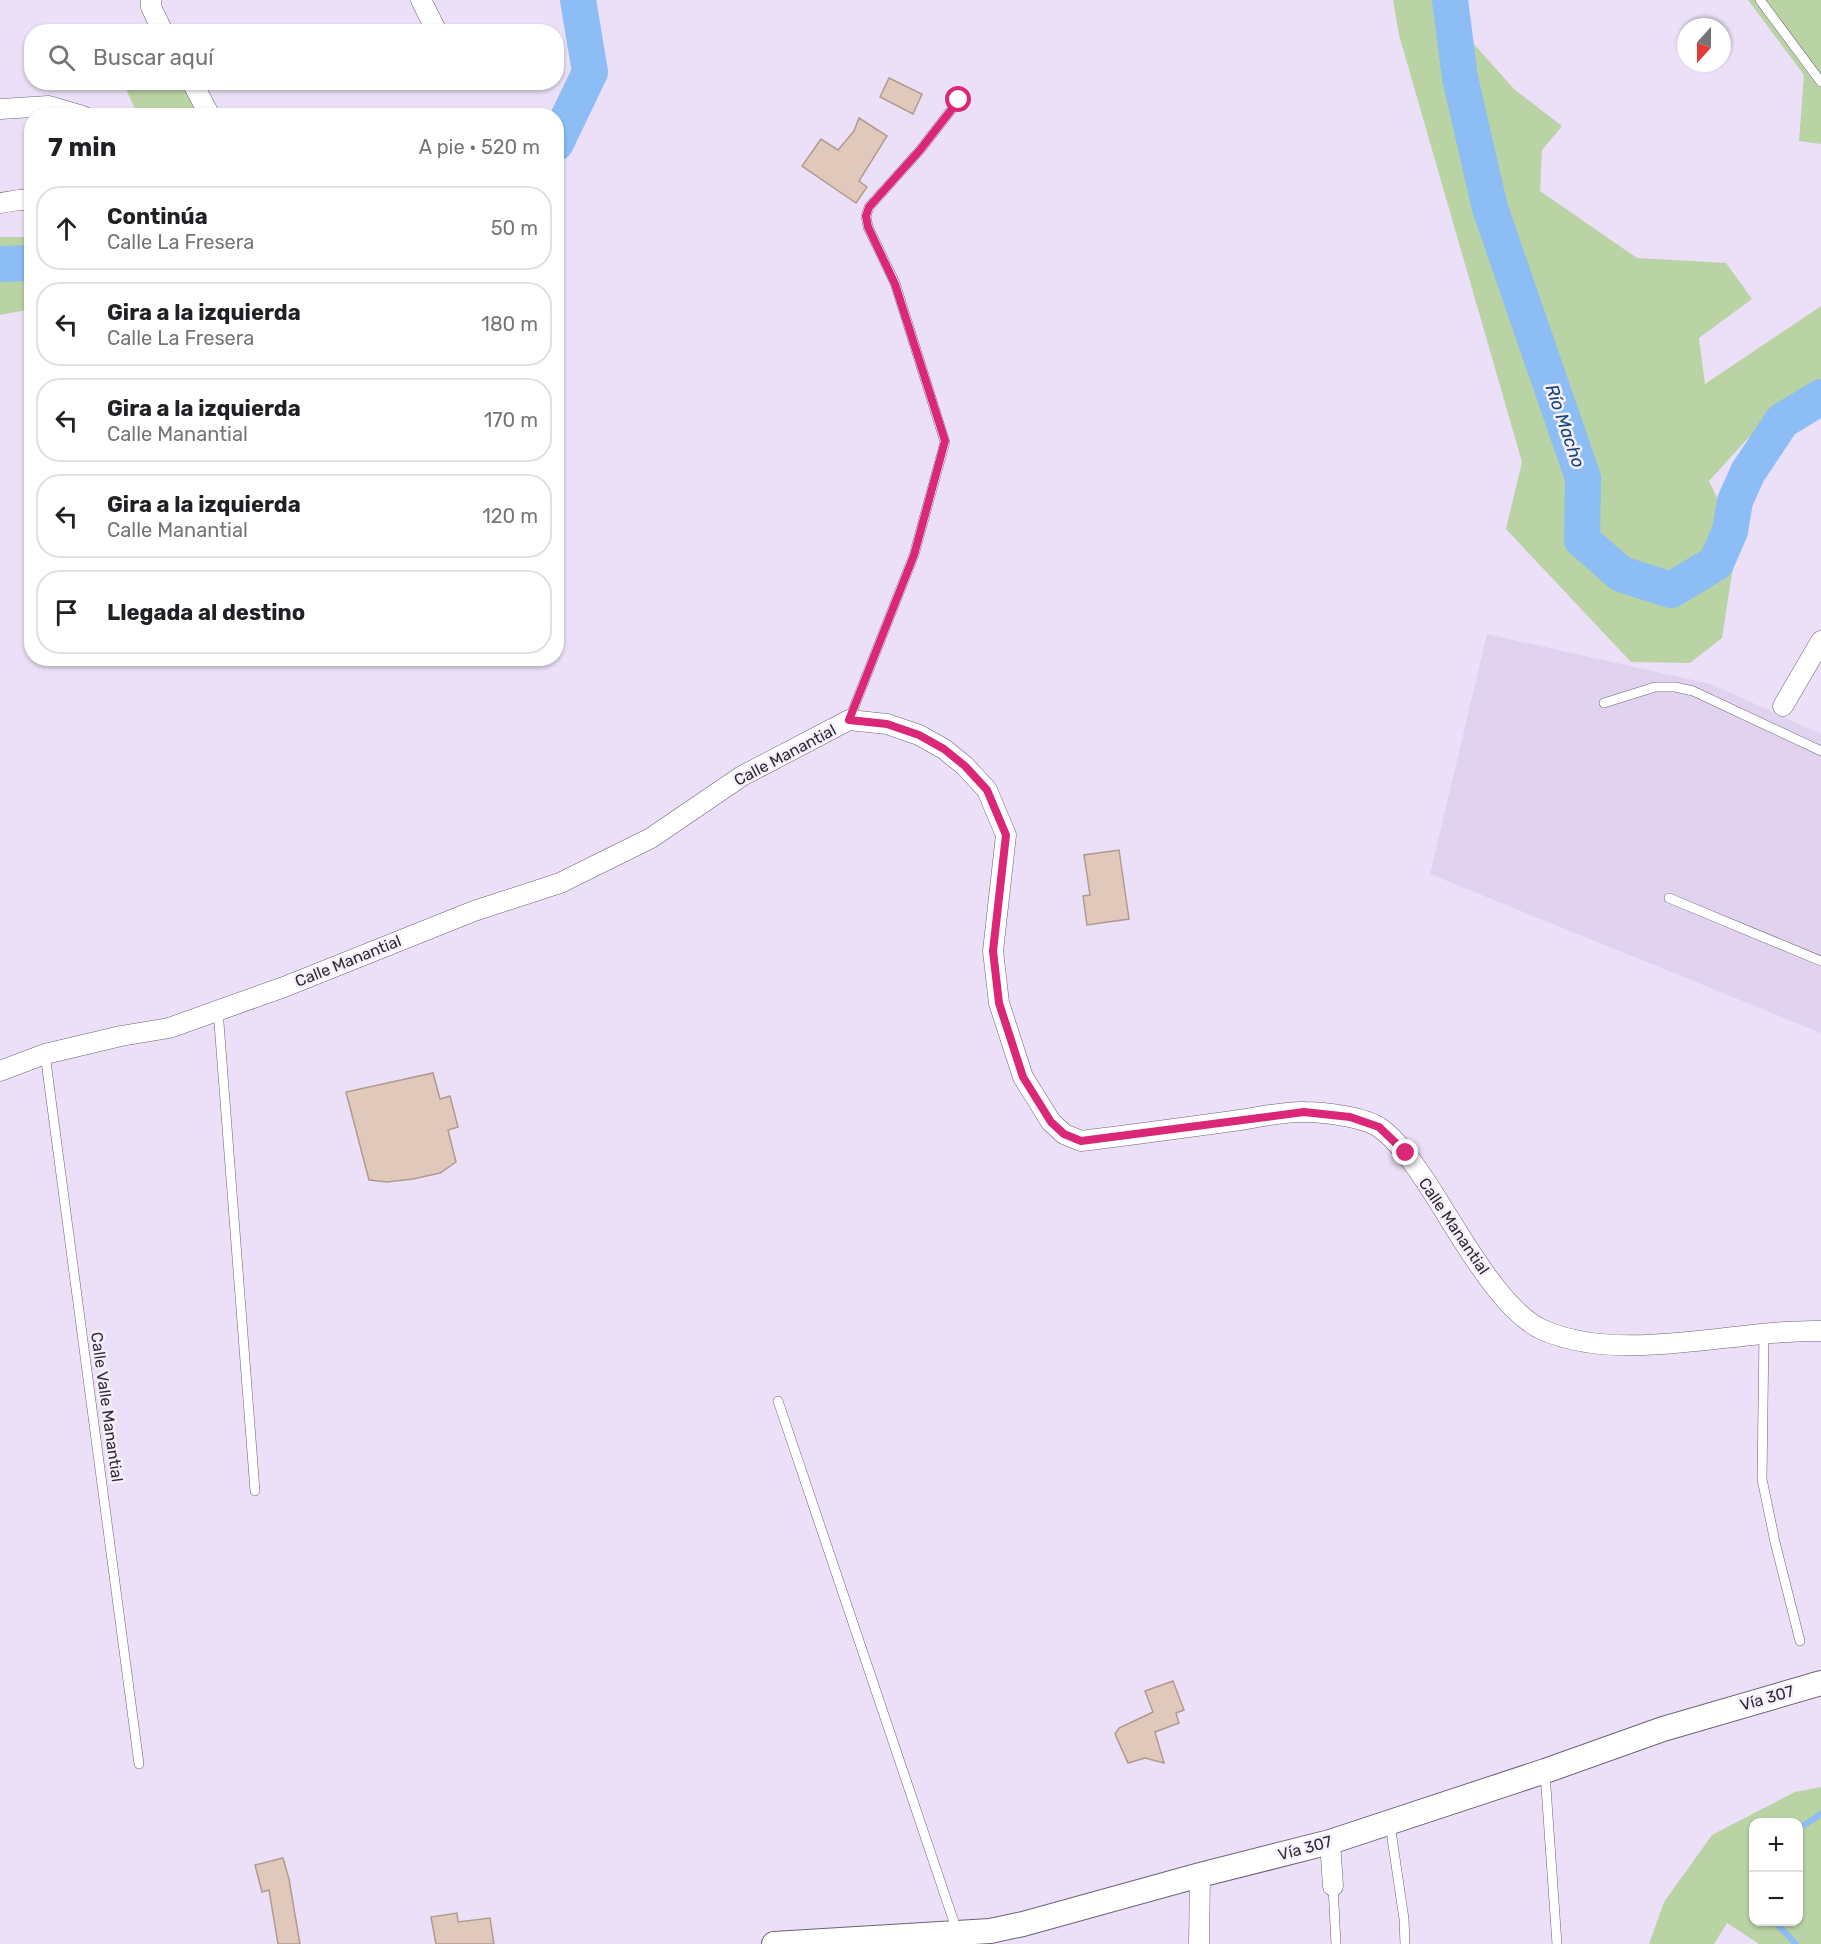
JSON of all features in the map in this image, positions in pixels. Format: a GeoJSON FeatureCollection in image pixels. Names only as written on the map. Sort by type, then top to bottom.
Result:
{"type":"FeatureCollection","features":[{"type":"Feature","properties":{"kind":"street"},"geometry":{"type":"LineString","coordinates":[[151,0],[151,7],[159,24]]}},
{"type":"Feature","properties":{"kind":"street"},"geometry":{"type":"LineString","coordinates":[[421,0],[433,24]]}},
{"type":"Feature","properties":{"kind":"street"},"geometry":{"type":"LineString","coordinates":[[196,90],[206,108]]}},
{"type":"Feature","properties":{"kind":"street"},"geometry":{"type":"LineString","coordinates":[[25,108],[50,106],[57,108]]}},
{"type":"Feature","properties":{"kind":"street"},"geometry":{"type":"LineString","coordinates":[[0,110],[24,108]]}},
{"type":"Feature","properties":{"kind":"street"},"geometry":{"type":"LineString","coordinates":[[0,203],[24,200]]}},
{"type":"Feature","properties":{"kind":"street"},"geometry":{"type":"LineString","coordinates":[[1783,706],[1821,641]]}},
{"type":"Feature","properties":{"kind":"street","name":"Calle Manantial"},"geometry":{"type":"LineString","coordinates":[[0,1071],[45,1053],[169,1028],[284,987],[474,910],[560,883],[651,838],[742,776],[849,720],[887,724],[919,735],[944,749],[965,766],[987,790],[1006,835],[993,951],[999,1003],[1023,1077],[1051,1122],[1064,1134],[1081,1141],[1304,1112],[1350,1117],[1379,1127],[1406,1153],[1476,1262],[1516,1311],[1541,1329],[1572,1341],[1628,1346],[1764,1333],[1821,1331]]}},
{"type":"Feature","properties":{"kind":"street","name":"Vía 307"},"geometry":{"type":"LineString","coordinates":[[774,1944],[958,1934],[990,1931],[1023,1924],[1330,1842],[1545,1771],[1663,1728],[1821,1683]]}},
{"type":"Feature","properties":{"kind":"street"},"geometry":{"type":"LineString","coordinates":[[1330,1842],[1332,1886]]}},
{"type":"Feature","properties":{"kind":"street"},"geometry":{"type":"LineString","coordinates":[[1199,1944],[1200,1875]]}},
{"type":"Feature","properties":{"kind":"lane"},"geometry":{"type":"LineString","coordinates":[[1760,0],[1821,82]]}},
{"type":"Feature","properties":{"kind":"lane"},"geometry":{"type":"LineString","coordinates":[[849,720],[914,555],[945,441],[895,284],[868,227],[866,216],[869,207],[920,150],[959,100]]}},
{"type":"Feature","properties":{"kind":"lane"},"geometry":{"type":"LineString","coordinates":[[1604,703],[1655,687],[1675,687],[1693,691],[1821,751]]}},
{"type":"Feature","properties":{"kind":"lane"},"geometry":{"type":"LineString","coordinates":[[1669,898],[1821,961]]}},
{"type":"Feature","properties":{"kind":"lane"},"geometry":{"type":"LineString","coordinates":[[218,1010],[255,1491]]}},
{"type":"Feature","properties":{"kind":"lane","name":"Calle Valle Manantial"},"geometry":{"type":"LineString","coordinates":[[45,1053],[140,1764]]}},
{"type":"Feature","properties":{"kind":"lane"},"geometry":{"type":"LineString","coordinates":[[1764,1333],[1762,1479],[1800,1641]]}},
{"type":"Feature","properties":{"kind":"lane"},"geometry":{"type":"LineString","coordinates":[[778,1401],[958,1934]]}},
{"type":"Feature","properties":{"kind":"lane"},"geometry":{"type":"LineString","coordinates":[[1545,1771],[1557,1944]]}},
{"type":"Feature","properties":{"kind":"lane"},"geometry":{"type":"LineString","coordinates":[[1390,1823],[1404,1919],[1405,1944]]}},
{"type":"Feature","properties":{"kind":"lane"},"geometry":{"type":"LineString","coordinates":[[1332,1886],[1336,1944]]}},
{"type":"Feature","properties":{"kind":"shaded area"},"geometry":{"type":"Polygon","coordinates":[[[1487,634],[1711,684],[1821,734],[1821,1033],[1430,874],[1487,634]]]}},
{"type":"Feature","properties":{"kind":"green space"},"geometry":{"type":"Polygon","coordinates":[[[1393,0],[1465,0],[1472,42],[1514,89],[1562,126],[1542,150],[1540,191],[1637,258],[1726,263],[1752,299],[1699,338],[1705,384],[1821,306],[1821,379],[1771,413],[1709,481],[1730,526],[1733,567],[1722,638],[1690,663],[1631,662],[1506,529],[1522,462],[1399,35],[1393,0]]]}},
{"type":"Feature","properties":{"kind":"green space"},"geometry":{"type":"Polygon","coordinates":[[[1748,0],[1821,0],[1821,144],[1799,141],[1804,75],[1748,0]]]}},
{"type":"Feature","properties":{"kind":"green space"},"geometry":{"type":"Polygon","coordinates":[[[126,90],[195,90],[204,108],[135,108],[126,90]]]}},
{"type":"Feature","properties":{"kind":"green space"},"geometry":{"type":"Polygon","coordinates":[[[0,237],[24,237],[24,310],[0,315],[0,237]]]}},
{"type":"Feature","properties":{"kind":"green space"},"geometry":{"type":"Polygon","coordinates":[[[1821,1787],[1821,1944],[1759,1944],[1727,1923],[1714,1944],[1649,1944],[1664,1902],[1712,1835],[1795,1792],[1821,1787]]]}},
{"type":"Feature","properties":{"kind":"building"},"geometry":{"type":"Polygon","coordinates":[[[889,78],[922,94],[913,114],[880,97],[889,78]]]}},
{"type":"Feature","properties":{"kind":"building"},"geometry":{"type":"Polygon","coordinates":[[[859,118],[887,136],[859,181],[867,187],[856,203],[802,166],[821,139],[838,150],[854,131],[859,118]]]}},
{"type":"Feature","properties":{"kind":"building"},"geometry":{"type":"Polygon","coordinates":[[[1119,850],[1129,919],[1087,925],[1083,896],[1090,895],[1084,855],[1119,850]]]}},
{"type":"Feature","properties":{"kind":"building"},"geometry":{"type":"Polygon","coordinates":[[[433,1073],[440,1099],[450,1096],[458,1127],[448,1130],[456,1162],[440,1173],[413,1179],[387,1182],[369,1180],[346,1092],[433,1073]]]}},
{"type":"Feature","properties":{"kind":"building"},"geometry":{"type":"Polygon","coordinates":[[[1173,1681],[1184,1710],[1176,1713],[1179,1723],[1155,1732],[1164,1763],[1145,1758],[1128,1763],[1115,1734],[1119,1728],[1153,1712],[1145,1691],[1173,1681]]]}},
{"type":"Feature","properties":{"kind":"building"},"geometry":{"type":"Polygon","coordinates":[[[283,1858],[289,1879],[300,1944],[278,1944],[269,1890],[262,1892],[255,1865],[283,1858]]]}},
{"type":"Feature","properties":{"kind":"building"},"geometry":{"type":"Polygon","coordinates":[[[457,1913],[458,1922],[490,1918],[494,1944],[436,1944],[431,1917],[457,1913]]]}},
{"type":"Feature","properties":{"kind":"waterway","name":"Río Macho"},"geometry":{"type":"LineString","coordinates":[[564,126],[590,72],[578,0]]}},
{"type":"Feature","properties":{"kind":"waterway","name":"Río Macho"},"geometry":{"type":"LineString","coordinates":[[1450,0],[1460,78],[1490,208],[1583,478],[1582,540],[1621,574],[1671,590],[1716,563],[1730,531],[1735,501],[1748,472],[1782,421],[1821,397]]}},
{"type":"Feature","properties":{"kind":"waterway","name":"Río Macho"},"geometry":{"type":"LineString","coordinates":[[0,264],[24,263]]}},
{"type":"Feature","properties":{"kind":"waterway"},"geometry":{"type":"LineString","coordinates":[[1803,1826],[1821,1814]]}},
{"type":"Feature","properties":{"kind":"waterway"},"geometry":{"type":"LineString","coordinates":[[1779,1926],[1796,1944]]}},
{"type":"Feature","properties":{"kind":"route"},"geometry":{"type":"LineString","coordinates":[[959,100],[920,150],[869,207],[866,216],[868,227],[895,284],[945,441],[914,555],[849,720],[887,724],[919,735],[944,749],[965,766],[987,790],[1006,835],[993,951],[999,1003],[1023,1077],[1051,1122],[1064,1134],[1081,1141],[1304,1112],[1350,1117],[1379,1127],[1406,1153]]}}]}
